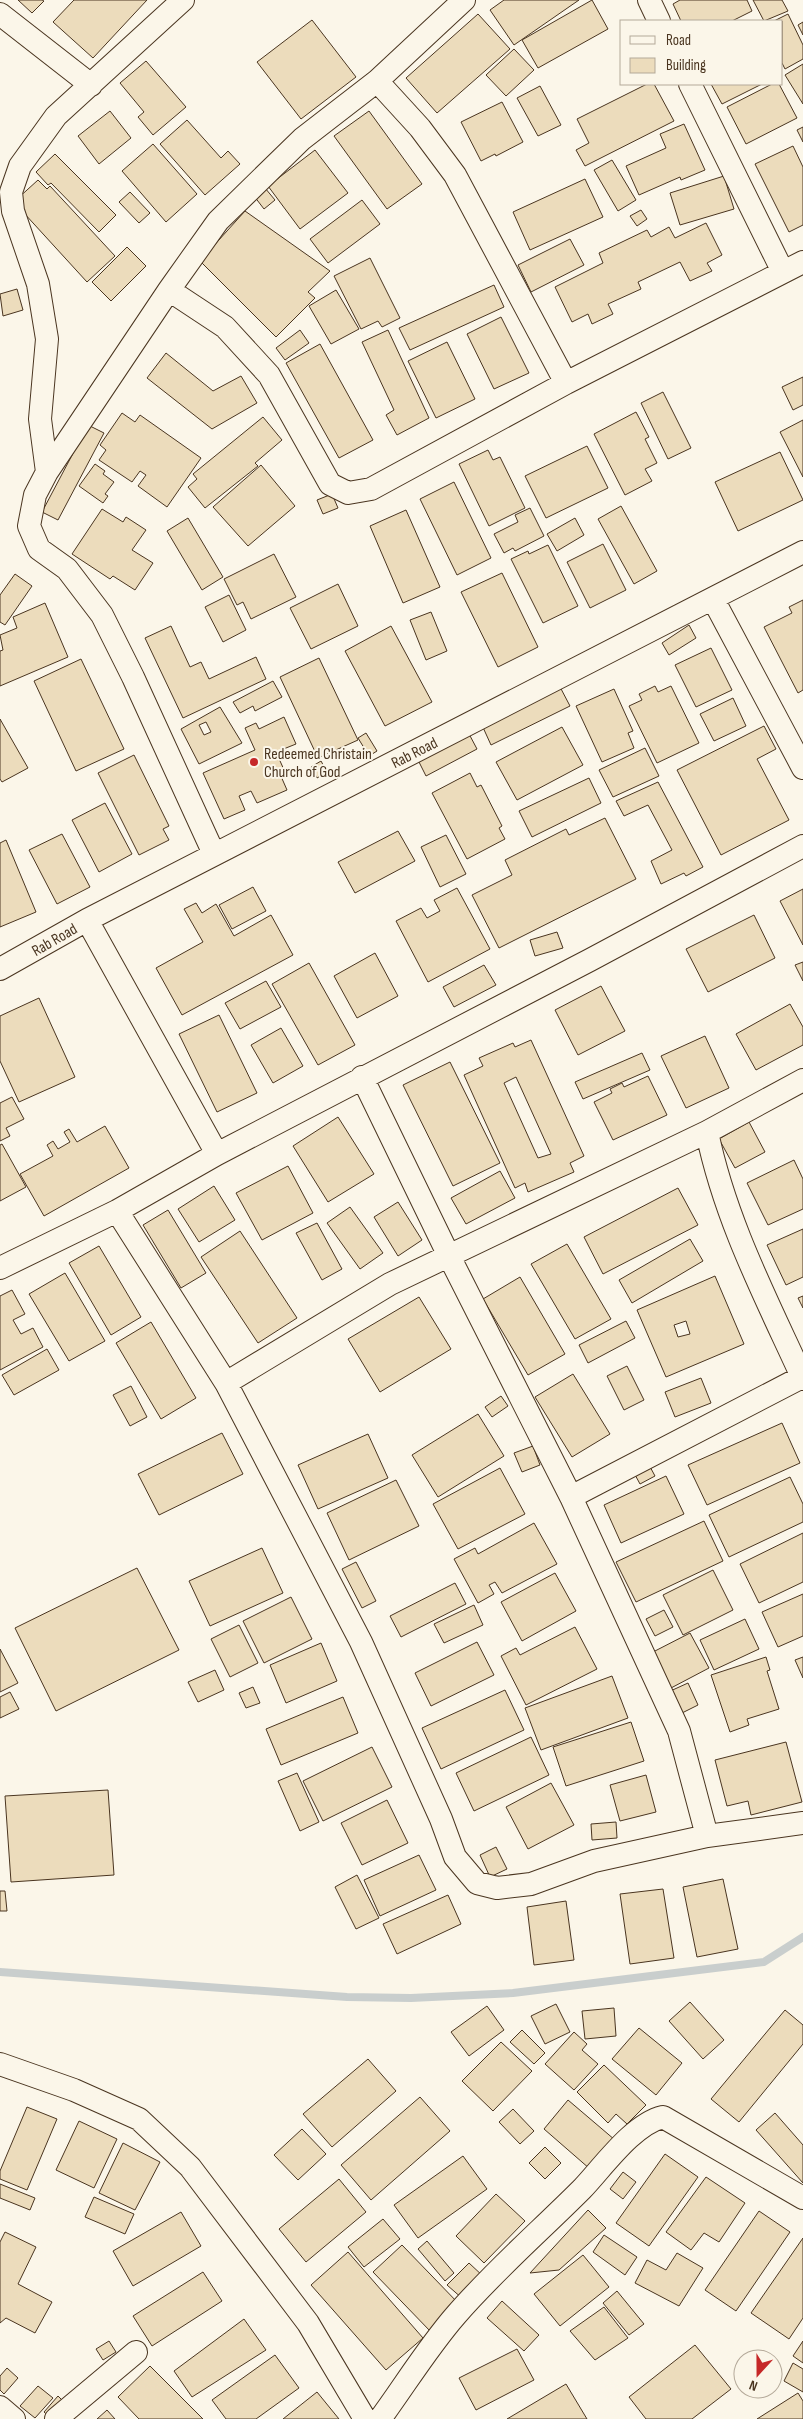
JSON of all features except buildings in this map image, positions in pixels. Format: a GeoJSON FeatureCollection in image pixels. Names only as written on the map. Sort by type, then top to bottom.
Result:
{"type":"FeatureCollection","features":[{"type":"Feature","properties":{"kind":"street"},"geometry":{"type":"LineString","coordinates":[[47,472],[40,418],[47,339],[38,284],[13,211],[11,192],[20,166],[56,116],[183,0]]}},
{"type":"Feature","properties":{"kind":"street"},"geometry":{"type":"LineString","coordinates":[[214,854],[133,677],[102,615],[67,569],[39,549],[29,526],[35,495],[47,472],[169,290],[218,222],[302,140],[377,81],[464,0]]}},
{"type":"Feature","properties":{"kind":"street"},"geometry":{"type":"LineString","coordinates":[[649,0],[659,20]]}},
{"type":"Feature","properties":{"kind":"street"},"geometry":{"type":"LineString","coordinates":[[0,14],[90,85]]}},
{"type":"Feature","properties":{"kind":"street"},"geometry":{"type":"LineString","coordinates":[[377,81],[420,128],[455,175],[566,383]]}},
{"type":"Feature","properties":{"kind":"street"},"geometry":{"type":"LineString","coordinates":[[169,290],[225,327],[269,375],[330,484],[348,493],[371,489],[566,383],[793,267],[691,85]]}},
{"type":"Feature","properties":{"kind":"street","name":"Rab Road"},"geometry":{"type":"LineString","coordinates":[[0,970],[87,920],[803,552]]}},
{"type":"Feature","properties":{"kind":"street"},"geometry":{"type":"LineString","coordinates":[[713,598],[803,768]]}},
{"type":"Feature","properties":{"kind":"street"},"geometry":{"type":"LineString","coordinates":[[0,1268],[117,1211],[217,1154],[590,960],[803,846]]}},
{"type":"Feature","properties":{"kind":"street"},"geometry":{"type":"LineString","coordinates":[[87,920],[217,1154]]}},
{"type":"Feature","properties":{"kind":"street"},"geometry":{"type":"LineString","coordinates":[[362,1077],[448,1254],[571,1497],[679,1731],[707,1836]]}},
{"type":"Feature","properties":{"kind":"street"},"geometry":{"type":"LineString","coordinates":[[226,1383],[390,1284],[448,1254],[707,1132],[803,1080]]}},
{"type":"Feature","properties":{"kind":"street"},"geometry":{"type":"LineString","coordinates":[[571,1497],[802,1378],[759,1287],[731,1216],[714,1168],[707,1132]]}},
{"type":"Feature","properties":{"kind":"street"},"geometry":{"type":"LineString","coordinates":[[117,1211],[226,1383],[361,1642],[441,1819],[455,1857],[478,1882],[497,1888],[531,1884],[594,1861],[707,1836],[803,1824]]}},
{"type":"Feature","properties":{"kind":"street"},"geometry":{"type":"LineString","coordinates":[[0,2064],[74,2090],[139,2119],[190,2167],[308,2323],[365,2419]]}},
{"type":"Feature","properties":{"kind":"street"},"geometry":{"type":"LineString","coordinates":[[380,2419],[454,2316],[495,2272],[651,2120],[663,2117],[803,2198]]}},
{"type":"Feature","properties":{"kind":"street"},"geometry":{"type":"LineString","coordinates":[[56,2419],[136,2352]]}},
{"type":"Feature","properties":{"kind":"street"},"geometry":{"type":"LineString","coordinates":[[0,2407],[14,2419]]}},
{"type":"Feature","properties":{"kind":"waterway"},"geometry":{"type":"LineString","coordinates":[[0,1972],[347,1997],[411,1998],[513,1993],[764,1962],[803,1937]]}},
{"type":"Feature","properties":{"kind":"place","name":"Redeemed Christain Church of God"},"geometry":{"type":"Point","coordinates":[254,762]}}]}
